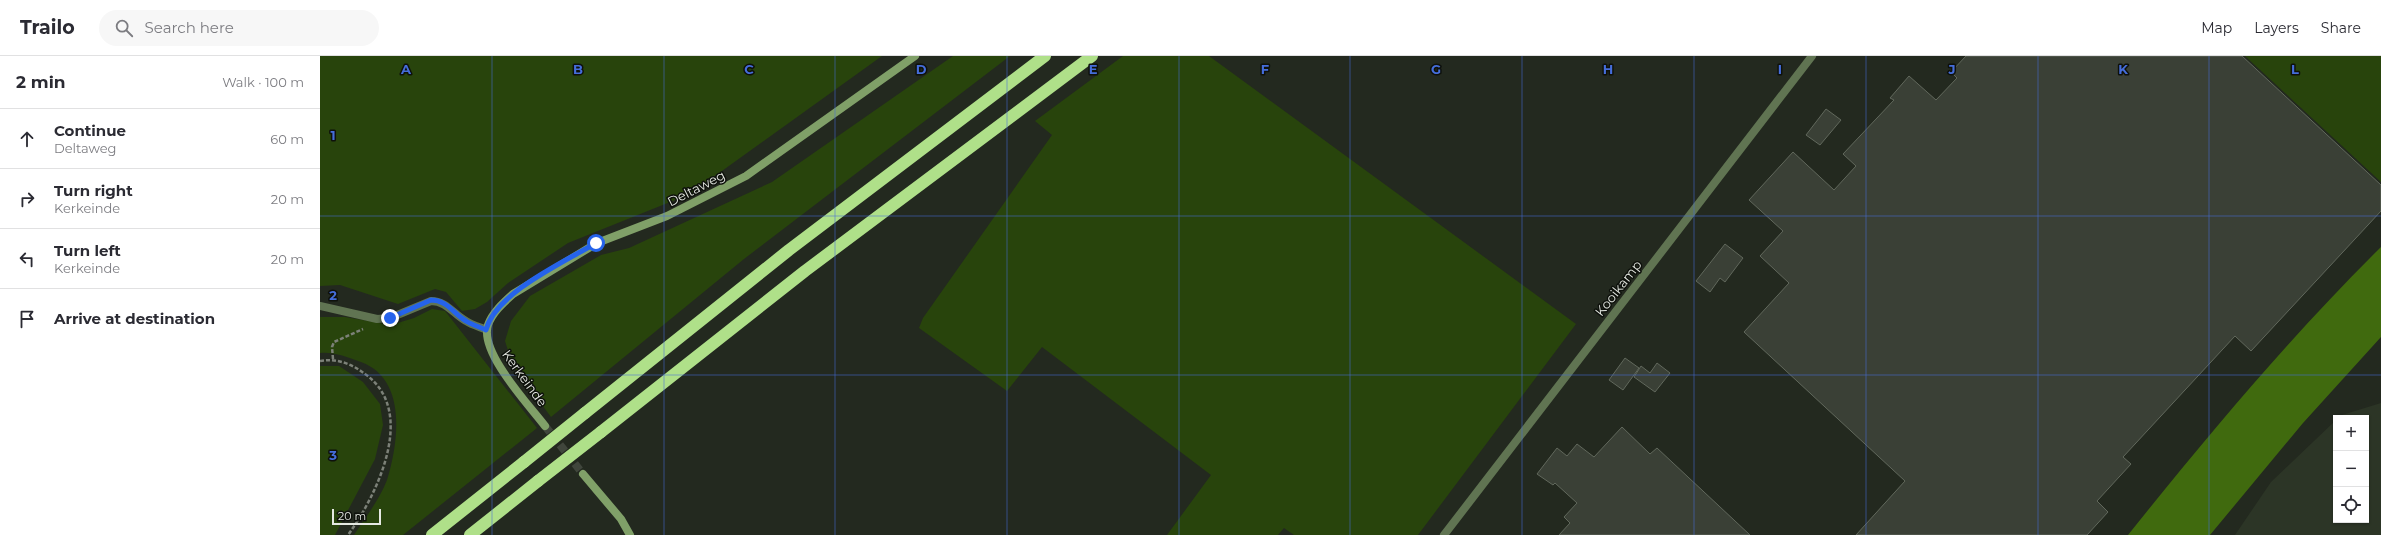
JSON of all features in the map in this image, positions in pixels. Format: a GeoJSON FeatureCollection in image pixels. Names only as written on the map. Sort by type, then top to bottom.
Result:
{"type":"FeatureCollection","features":[{"type":"Feature","properties":{"kind":"highway"},"geometry":{"type":"LineString","coordinates":[[432,535],[789,250],[1045,56]]}},
{"type":"Feature","properties":{"kind":"highway"},"geometry":{"type":"LineString","coordinates":[[470,535],[805,271],[1092,56]]}},
{"type":"Feature","properties":{"kind":"street","name":"Deltaweg"},"geometry":{"type":"LineString","coordinates":[[486,330],[491,318],[501,305],[513,294],[596,243],[667,216],[746,176],[915,56]]}},
{"type":"Feature","properties":{"kind":"street","name":"Kooikamp"},"geometry":{"type":"LineString","coordinates":[[1444,535],[1812,56]]}},
{"type":"Feature","properties":{"kind":"street"},"geometry":{"type":"LineString","coordinates":[[320,306],[377,319],[390,318],[431,300],[437,300],[446,304],[466,321],[486,330]]}},
{"type":"Feature","properties":{"kind":"street","name":"Kerkeinde"},"geometry":{"type":"LineString","coordinates":[[486,330],[488,344],[494,358],[546,426]]}},
{"type":"Feature","properties":{"kind":"street"},"geometry":{"type":"LineString","coordinates":[[583,474],[621,519],[630,535]]}},
{"type":"Feature","properties":{"kind":"path"},"geometry":{"type":"LineString","coordinates":[[333,359],[332,347],[334,342],[368,326]]}},
{"type":"Feature","properties":{"kind":"path"},"geometry":{"type":"LineString","coordinates":[[320,361],[333,359],[360,370],[377,385],[386,400],[391,419],[391,437],[385,462],[375,487],[348,535]]}},
{"type":"Feature","properties":{"kind":"shaded area"},"geometry":{"type":"Polygon","coordinates":[[[320,56],[882,56],[708,181],[695,192],[568,243],[508,283],[487,302],[475,309],[462,311],[446,292],[435,289],[398,304],[340,285],[320,286],[320,56]]]}},
{"type":"Feature","properties":{"kind":"shaded area"},"geometry":{"type":"Polygon","coordinates":[[[953,56],[1010,56],[744,259],[551,417],[513,366],[505,341],[511,321],[530,296],[601,255],[629,248],[772,182],[953,56]]]}},
{"type":"Feature","properties":{"kind":"shaded area"},"geometry":{"type":"Polygon","coordinates":[[[1123,56],[1209,56],[1576,324],[1418,535],[1294,535],[1284,528],[1278,535],[1167,535],[1211,475],[1042,347],[1007,391],[919,328],[923,318],[1052,135],[1035,121],[1123,56]]]}},
{"type":"Feature","properties":{"kind":"shaded area"},"geometry":{"type":"Polygon","coordinates":[[[2245,56],[2381,56],[2381,182],[2245,56]]]}},
{"type":"Feature","properties":{"kind":"shaded area"},"geometry":{"type":"Polygon","coordinates":[[[2381,247],[2381,337],[2303,423],[2210,535],[2128,535],[2188,460],[2250,387],[2314,316],[2381,247]]]}},
{"type":"Feature","properties":{"kind":"shaded area"},"geometry":{"type":"Polygon","coordinates":[[[432,309],[445,311],[537,428],[403,535],[354,535],[376,501],[387,480],[394,448],[396,413],[393,397],[386,382],[376,370],[361,362],[336,354],[320,353],[320,317],[345,317],[391,325],[414,318],[432,309]]]}},
{"type":"Feature","properties":{"kind":"shaded area"},"geometry":{"type":"Polygon","coordinates":[[[320,366],[339,366],[363,382],[380,404],[383,425],[375,459],[335,535],[320,535],[320,366]]]}},
{"type":"Feature","properties":{"kind":"shaded area"},"geometry":{"type":"Polygon","coordinates":[[[2381,403],[2381,535],[2235,535],[2271,482],[2333,423],[2333,523],[2369,523],[2369,415],[2342,415],[2381,403]]]}},
{"type":"Feature","properties":{"kind":"building"},"geometry":{"type":"Polygon","coordinates":[[[1966,56],[2242,56],[2381,185],[2381,211],[2251,351],[2235,336],[2123,457],[2131,464],[2097,501],[2108,512],[2087,535],[1856,535],[1905,481],[1744,332],[1789,283],[1760,256],[1783,231],[1749,200],[1793,152],[1834,190],[1856,166],[1843,154],[1894,100],[1890,98],[1909,76],[1936,100],[1957,78],[1951,72],[1966,56]]]}},
{"type":"Feature","properties":{"kind":"building"},"geometry":{"type":"Polygon","coordinates":[[[1826,109],[1841,120],[1820,145],[1806,135],[1826,109]]]}},
{"type":"Feature","properties":{"kind":"building"},"geometry":{"type":"Polygon","coordinates":[[[1725,244],[1743,258],[1725,282],[1720,278],[1710,292],[1696,281],[1725,244]]]}},
{"type":"Feature","properties":{"kind":"building"},"geometry":{"type":"Polygon","coordinates":[[[1625,358],[1639,368],[1623,390],[1609,380],[1625,358]]]}},
{"type":"Feature","properties":{"kind":"building"},"geometry":{"type":"Polygon","coordinates":[[[1657,363],[1670,373],[1655,392],[1634,377],[1641,366],[1650,373],[1657,363]]]}},
{"type":"Feature","properties":{"kind":"building"},"geometry":{"type":"Polygon","coordinates":[[[1622,427],[1650,454],[1657,448],[1750,535],[1559,535],[1570,523],[1564,517],[1577,503],[1555,483],[1553,485],[1537,474],[1557,448],[1567,456],[1577,444],[1594,457],[1622,427]]]}},
{"type":"Feature","properties":{"kind":"tunnel"},"geometry":{"type":"LineString","coordinates":[[545,426],[583,474]]}},
{"type":"Feature","properties":{"kind":"route"},"geometry":{"type":"LineString","coordinates":[[390,318],[431,300],[437,300],[446,304],[466,321],[486,330],[491,318],[501,305],[513,294],[596,243]]}}]}
